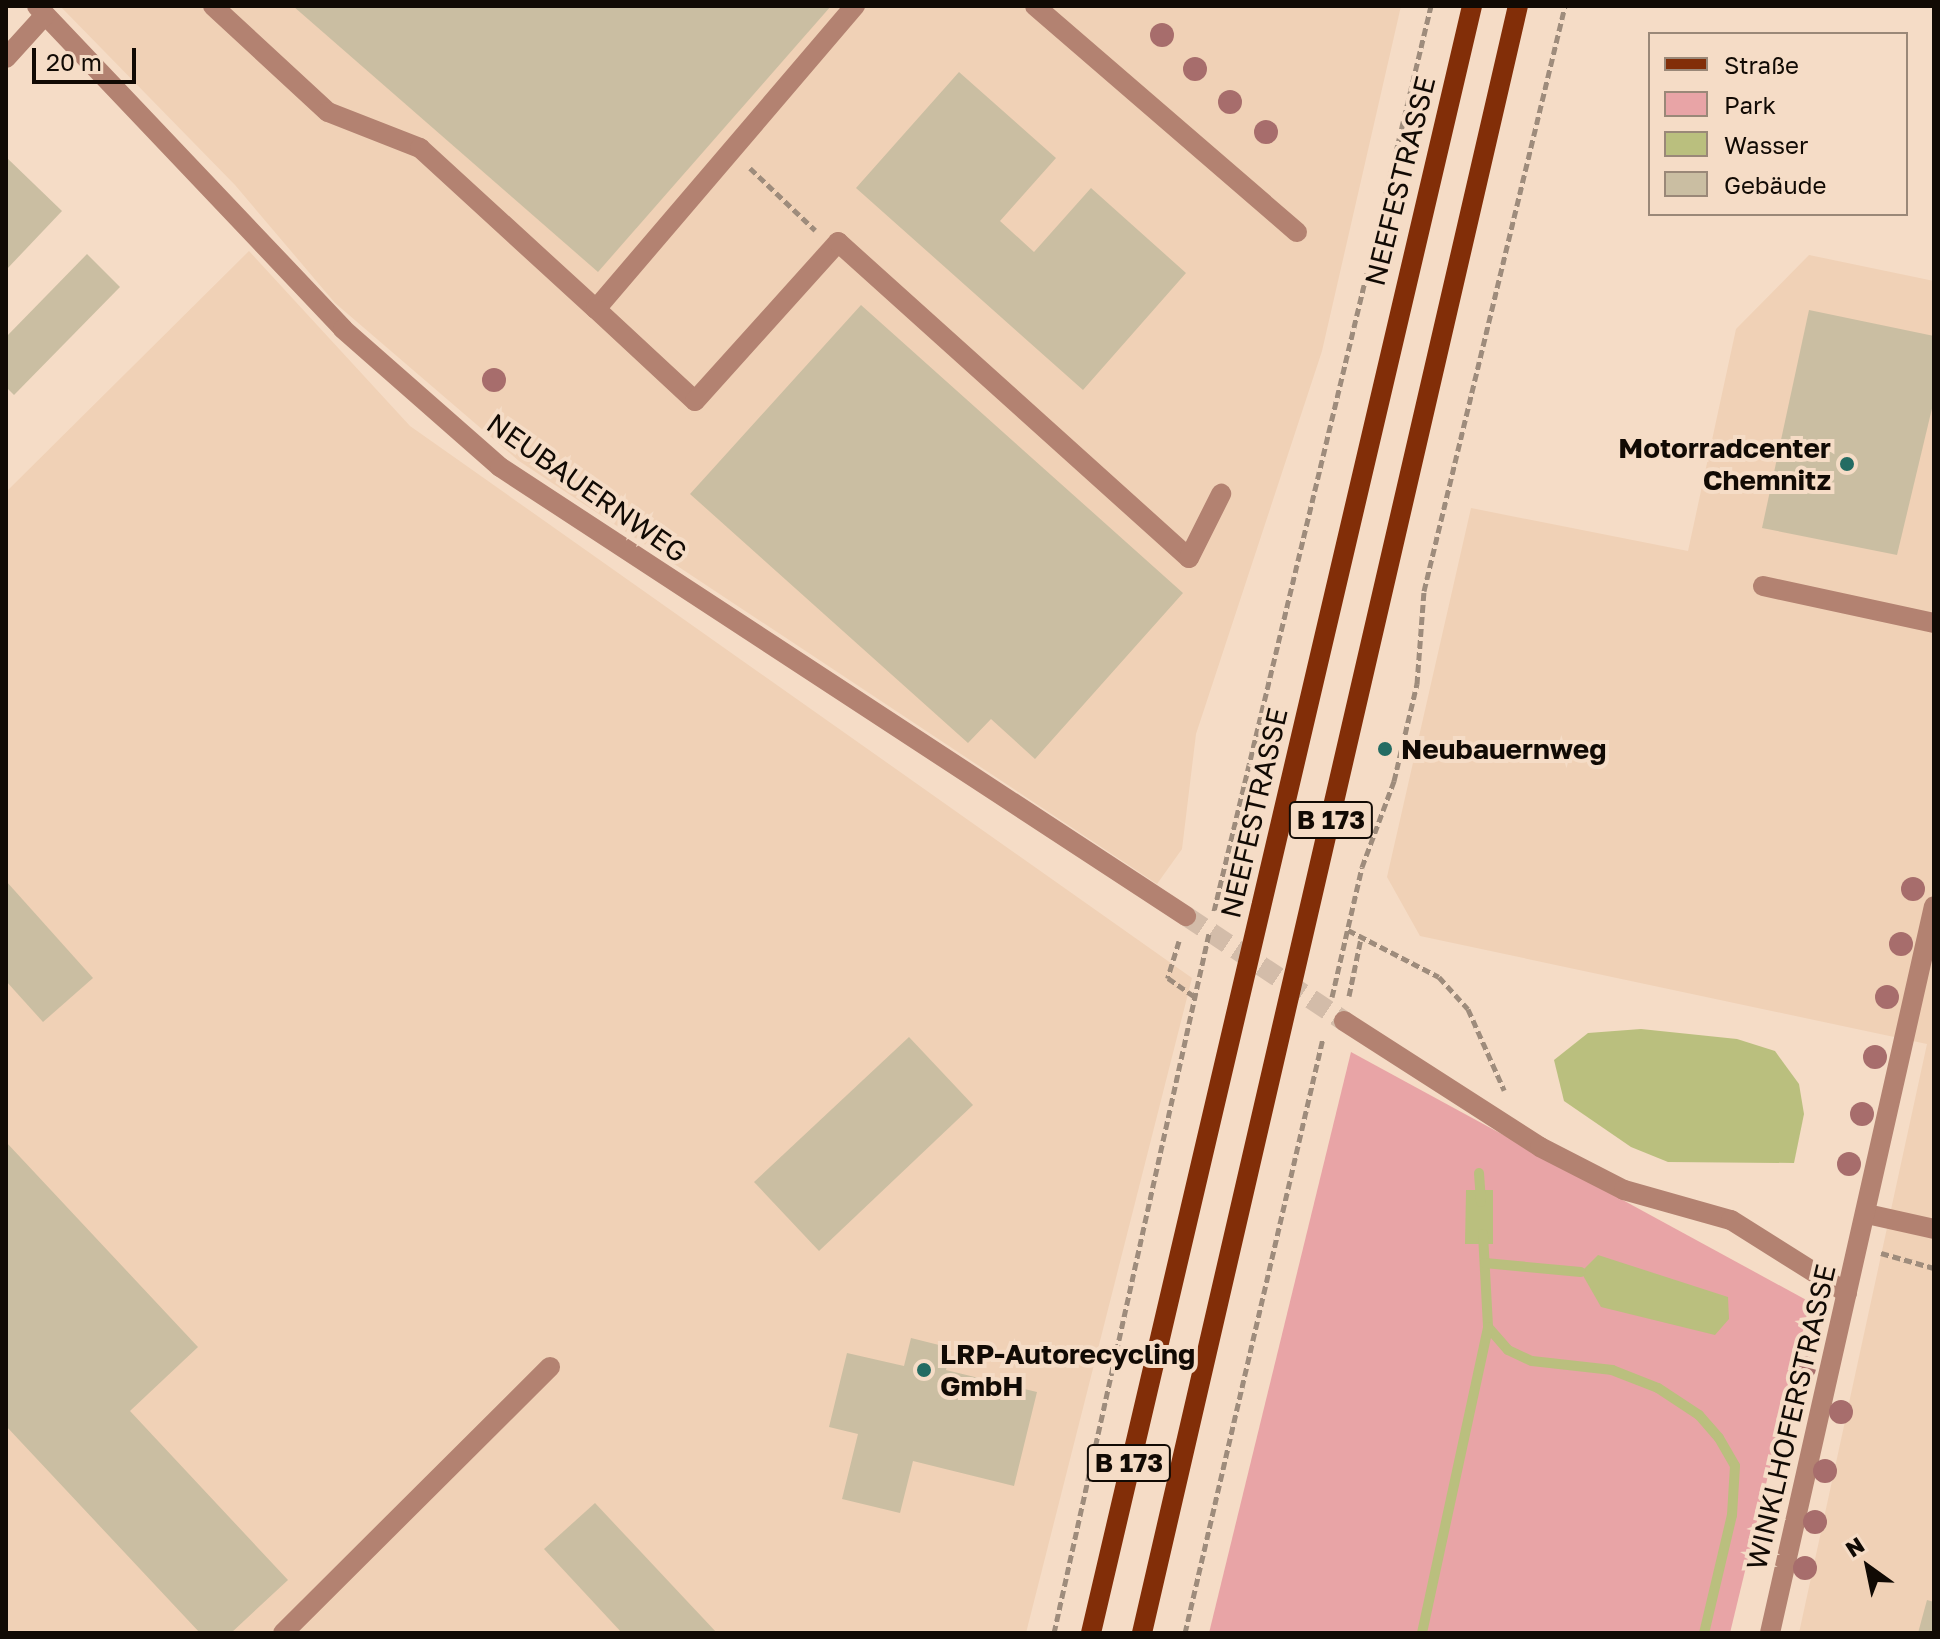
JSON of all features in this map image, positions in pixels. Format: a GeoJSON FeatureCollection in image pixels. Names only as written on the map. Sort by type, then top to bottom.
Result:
{"type":"FeatureCollection","features":[{"type":"Feature","properties":{"kind":"main road","name":"NEEFESTRASSE"},"geometry":{"type":"LineString","coordinates":[[1091,1633],[1472,6]]}},
{"type":"Feature","properties":{"kind":"main road","name":"B 173"},"geometry":{"type":"LineString","coordinates":[[1142,1633],[1518,6]]}},
{"type":"Feature","properties":{"kind":"street"},"geometry":{"type":"LineString","coordinates":[[213,6],[328,112],[420,148],[695,401],[838,242],[1189,558],[1221,494]]}},
{"type":"Feature","properties":{"kind":"street"},"geometry":{"type":"LineString","coordinates":[[596,309],[855,6]]}},
{"type":"Feature","properties":{"kind":"street"},"geometry":{"type":"LineString","coordinates":[[1035,6],[1297,232]]}},
{"type":"Feature","properties":{"kind":"street"},"geometry":{"type":"LineString","coordinates":[[6,58],[41,10]]}},
{"type":"Feature","properties":{"kind":"street","name":"NEUBAUERNWEG"},"geometry":{"type":"LineString","coordinates":[[41,10],[343,329],[500,467],[1186,916]]}},
{"type":"Feature","properties":{"kind":"street"},"geometry":{"type":"LineString","coordinates":[[1763,586],[1934,623]]}},
{"type":"Feature","properties":{"kind":"street","name":"WINKLHOFERSTRASSE"},"geometry":{"type":"LineString","coordinates":[[1770,1633],[1867,1214],[1934,906]]}},
{"type":"Feature","properties":{"kind":"street"},"geometry":{"type":"LineString","coordinates":[[1344,1021],[1509,1129],[1624,1190],[1731,1220],[1847,1293]]}},
{"type":"Feature","properties":{"kind":"street"},"geometry":{"type":"LineString","coordinates":[[1867,1214],[1934,1229]]}},
{"type":"Feature","properties":{"kind":"street"},"geometry":{"type":"LineString","coordinates":[[283,1633],[550,1367]]}},
{"type":"Feature","properties":{"kind":"path"},"geometry":{"type":"LineString","coordinates":[[1054,1633],[1195,997],[1431,6]]}},
{"type":"Feature","properties":{"kind":"path"},"geometry":{"type":"LineString","coordinates":[[1331,1002],[1348,930],[1394,781],[1417,684],[1424,591],[1565,6]]}},
{"type":"Feature","properties":{"kind":"path"},"geometry":{"type":"LineString","coordinates":[[757,175],[834,247]]}},
{"type":"Feature","properties":{"kind":"path"},"geometry":{"type":"LineString","coordinates":[[1186,916],[1168,978],[1195,997]]}},
{"type":"Feature","properties":{"kind":"path"},"geometry":{"type":"LineString","coordinates":[[1348,930],[1439,977],[1468,1009],[1503,1080],[1509,1129]]}},
{"type":"Feature","properties":{"kind":"path"},"geometry":{"type":"LineString","coordinates":[[1359,1003],[1349,997],[1361,938]]}},
{"type":"Feature","properties":{"kind":"path"},"geometry":{"type":"LineString","coordinates":[[1185,1633],[1325,1030]]}},
{"type":"Feature","properties":{"kind":"path"},"geometry":{"type":"LineString","coordinates":[[1859,1247],[1934,1268]]}},
{"type":"Feature","properties":{"kind":"shaded area"},"geometry":{"type":"Polygon","coordinates":[[[60,6],[1401,6],[1322,351],[1196,734],[1182,849],[1157,884],[519,461],[335,303],[235,185],[60,6]]]}},
{"type":"Feature","properties":{"kind":"shaded area"},"geometry":{"type":"Polygon","coordinates":[[[249,251],[410,426],[1192,978],[1026,1633],[6,1633],[6,492],[249,251]]]}},
{"type":"Feature","properties":{"kind":"shaded area"},"geometry":{"type":"Polygon","coordinates":[[[1809,255],[1934,281],[1934,1633],[1799,1633],[1927,1044],[1420,936],[1387,877],[1471,508],[1688,551],[1736,329],[1809,255]]]}},
{"type":"Feature","properties":{"kind":"green space"},"geometry":{"type":"Polygon","coordinates":[[[1351,1052],[1810,1302],[1730,1633],[1209,1633],[1351,1052]]]}},
{"type":"Feature","properties":{"kind":"water"},"geometry":{"type":"Polygon","coordinates":[[[1641,1029],[1737,1039],[1775,1051],[1799,1084],[1804,1114],[1794,1163],[1668,1162],[1631,1147],[1564,1101],[1554,1060],[1588,1033],[1641,1029]]]}},
{"type":"Feature","properties":{"kind":"water"},"geometry":{"type":"Polygon","coordinates":[[[1466,1190],[1493,1190],[1493,1244],[1465,1244],[1466,1190]]]}},
{"type":"Feature","properties":{"kind":"water"},"geometry":{"type":"Polygon","coordinates":[[[1598,1255],[1728,1297],[1729,1319],[1715,1335],[1601,1307],[1581,1272],[1598,1255]]]}},
{"type":"Feature","properties":{"kind":"building"},"geometry":{"type":"Polygon","coordinates":[[[293,6],[831,6],[598,272],[293,6]]]}},
{"type":"Feature","properties":{"kind":"building"},"geometry":{"type":"Polygon","coordinates":[[[959,72],[1056,158],[1000,221],[1034,252],[1091,188],[1186,273],[1083,390],[856,188],[959,72]]]}},
{"type":"Feature","properties":{"kind":"building"},"geometry":{"type":"Polygon","coordinates":[[[6,157],[62,211],[6,270],[6,157]]]}},
{"type":"Feature","properties":{"kind":"building"},"geometry":{"type":"Polygon","coordinates":[[[87,254],[120,287],[14,395],[6,387],[6,337],[87,254]]]}},
{"type":"Feature","properties":{"kind":"building"},"geometry":{"type":"Polygon","coordinates":[[[861,305],[1183,593],[1035,759],[991,719],[968,743],[690,494],[861,305]]]}},
{"type":"Feature","properties":{"kind":"building","name":"Motorradcenter Chemnitz"},"geometry":{"type":"Polygon","coordinates":[[[1809,310],[1934,336],[1934,400],[1897,555],[1762,528],[1809,310]]]}},
{"type":"Feature","properties":{"kind":"building"},"geometry":{"type":"Polygon","coordinates":[[[6,881],[93,978],[43,1022],[6,981],[6,881]]]}},
{"type":"Feature","properties":{"kind":"building"},"geometry":{"type":"Polygon","coordinates":[[[909,1037],[973,1105],[819,1251],[754,1182],[909,1037]]]}},
{"type":"Feature","properties":{"kind":"building"},"geometry":{"type":"Polygon","coordinates":[[[6,1142],[198,1347],[130,1411],[288,1580],[231,1633],[200,1633],[6,1426],[6,1142]]]}},
{"type":"Feature","properties":{"kind":"building"},"geometry":{"type":"Polygon","coordinates":[[[911,1338],[951,1348],[946,1370],[1037,1392],[1014,1486],[913,1461],[900,1513],[842,1499],[858,1434],[829,1427],[847,1353],[904,1366],[911,1338]]]}},
{"type":"Feature","properties":{"kind":"building"},"geometry":{"type":"Polygon","coordinates":[[[595,1503],[717,1633],[622,1633],[544,1549],[595,1503]]]}},
{"type":"Feature","properties":{"kind":"building"},"geometry":{"type":"Polygon","coordinates":[[[1927,1600],[1934,1602],[1934,1633],[1918,1633],[1927,1600]]]}},
{"type":"Feature","properties":{"kind":"waterway"},"geometry":{"type":"LineString","coordinates":[[1479,1173],[1481,1202]]}},
{"type":"Feature","properties":{"kind":"waterway"},"geometry":{"type":"LineString","coordinates":[[1483,1234],[1488,1327],[1508,1350],[1532,1361],[1612,1370],[1658,1388],[1699,1415],[1719,1438],[1735,1466],[1732,1515],[1704,1633]]}},
{"type":"Feature","properties":{"kind":"waterway"},"geometry":{"type":"LineString","coordinates":[[1485,1263],[1581,1272]]}},
{"type":"Feature","properties":{"kind":"waterway"},"geometry":{"type":"LineString","coordinates":[[1422,1633],[1488,1327]]}},
{"type":"Feature","properties":{"kind":"tunnel"},"geometry":{"type":"LineString","coordinates":[[1186,916],[1344,1021]]}},
{"type":"Feature","properties":{"kind":"place","name":"Motorradcenter Chemnitz"},"geometry":{"type":"Point","coordinates":[1847,464]}},
{"type":"Feature","properties":{"kind":"place","name":"Neubauernweg"},"geometry":{"type":"Point","coordinates":[1385,749]}},
{"type":"Feature","properties":{"kind":"place","name":"LRP-Autorecycling GmbH"},"geometry":{"type":"Point","coordinates":[924,1370]}}]}
